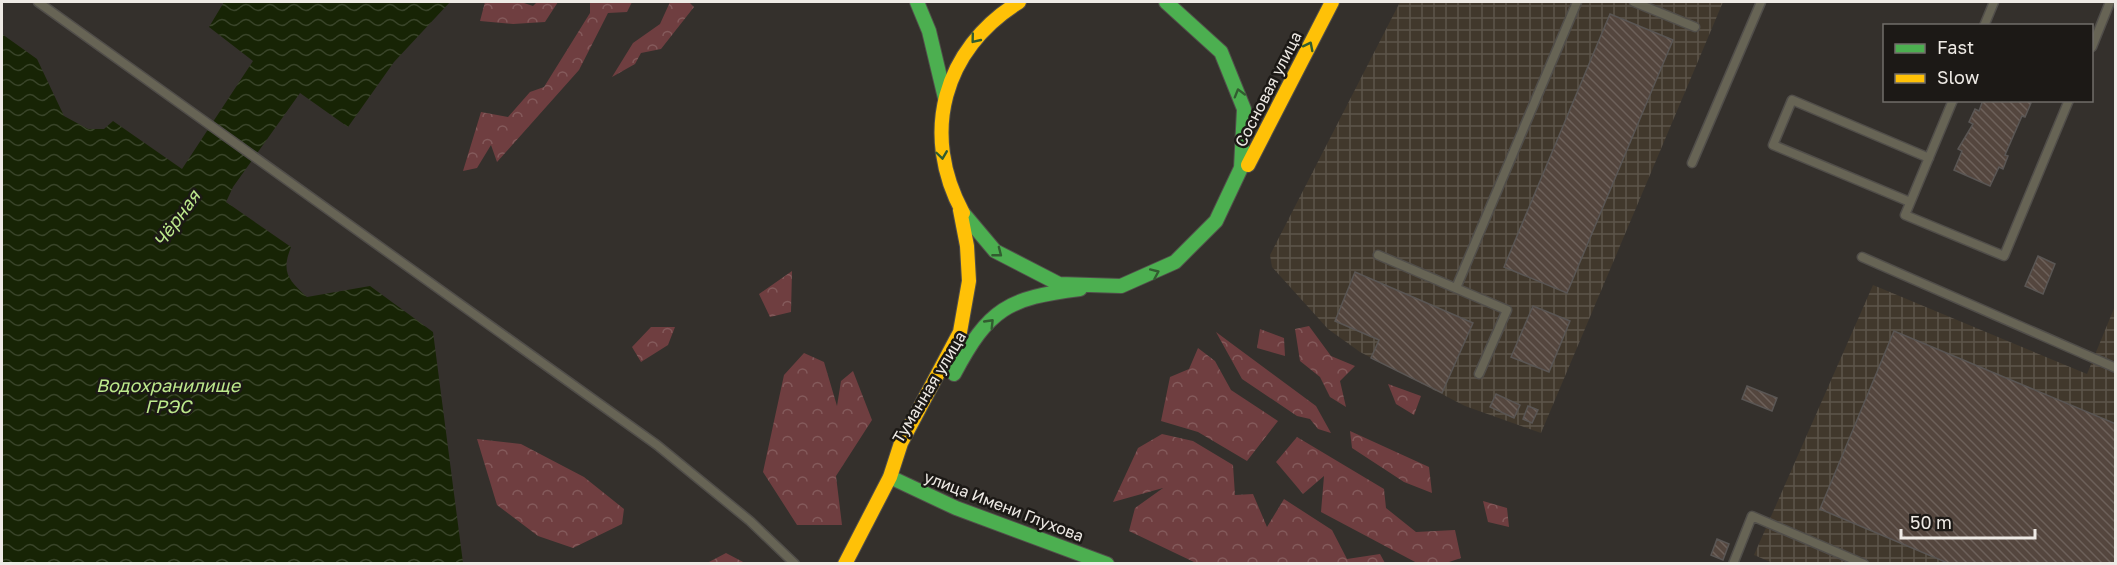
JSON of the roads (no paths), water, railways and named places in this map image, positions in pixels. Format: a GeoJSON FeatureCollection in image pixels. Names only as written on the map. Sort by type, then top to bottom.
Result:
{"type":"FeatureCollection","features":[{"type":"Feature","properties":{"kind":"main road"},"geometry":{"type":"LineString","coordinates":[[917,2],[929,30],[945,98]]}},
{"type":"Feature","properties":{"kind":"main road"},"geometry":{"type":"LineString","coordinates":[[1019,2],[993,20],[976,36],[952,76],[945,98],[941,143],[950,188],[960,208],[989,246],[1008,261],[1051,281],[1098,287],[1142,279],[1180,259],[1212,229],[1234,192],[1242,164],[1245,136],[1243,108],[1235,80],[1222,54],[1205,32],[1184,12],[1166,2]]}},
{"type":"Feature","properties":{"kind":"main road","name":"Сосновая улица"},"geometry":{"type":"LineString","coordinates":[[1234,192],[1332,2]]}},
{"type":"Feature","properties":{"kind":"main road","name":"Туманная улица"},"geometry":{"type":"LineString","coordinates":[[845,564],[890,477],[901,443],[960,332],[969,281],[967,246],[960,208]]}},
{"type":"Feature","properties":{"kind":"main road","name":"Туманная улица"},"geometry":{"type":"LineString","coordinates":[[943,395],[977,336],[1012,303],[1048,293],[1098,287]]}},
{"type":"Feature","properties":{"kind":"main road","name":"Туманная улица"},"geometry":{"type":"LineString","coordinates":[[890,477],[918,444]]}},
{"type":"Feature","properties":{"kind":"main road","name":"улица Имени Глухова"},"geometry":{"type":"LineString","coordinates":[[890,477],[956,508],[1107,564]]}},
{"type":"Feature","properties":{"kind":"lane"},"geometry":{"type":"LineString","coordinates":[[38,2],[657,445],[750,521],[795,564]]}},
{"type":"Feature","properties":{"kind":"lane"},"geometry":{"type":"LineString","coordinates":[[1456,288],[1576,2]]}},
{"type":"Feature","properties":{"kind":"lane"},"geometry":{"type":"LineString","coordinates":[[1634,2],[1695,27]]}},
{"type":"Feature","properties":{"kind":"lane"},"geometry":{"type":"LineString","coordinates":[[1692,163],[1761,2]]}},
{"type":"Feature","properties":{"kind":"lane"},"geometry":{"type":"LineString","coordinates":[[1985,24],[1994,2]]}},
{"type":"Feature","properties":{"kind":"lane"},"geometry":{"type":"LineString","coordinates":[[2093,42],[2110,2]]}},
{"type":"Feature","properties":{"kind":"lane"},"geometry":{"type":"LineString","coordinates":[[1910,202],[1773,145],[1780,127],[1792,100],[1929,158]]}},
{"type":"Feature","properties":{"kind":"lane"},"geometry":{"type":"LineString","coordinates":[[1952,102],[1905,215],[2004,256],[2068,102]]}},
{"type":"Feature","properties":{"kind":"lane"},"geometry":{"type":"LineString","coordinates":[[1378,255],[1507,310],[1479,374]]}},
{"type":"Feature","properties":{"kind":"lane"},"geometry":{"type":"LineString","coordinates":[[1862,258],[2115,368]]}},
{"type":"Feature","properties":{"kind":"lane"},"geometry":{"type":"LineString","coordinates":[[1733,564],[1752,516],[1864,564]]}},
{"type":"Feature","properties":{"kind":"water","name":"Водохранилище ГРЭС"},"geometry":{"type":"Polygon","coordinates":[[[224,2],[450,2],[394,62],[348,127],[300,93],[233,187],[226,202],[291,247],[287,263],[288,275],[295,286],[307,297],[370,286],[433,332],[463,563],[2,563],[2,34],[37,59],[64,116],[88,129],[104,129],[113,121],[182,169],[253,61],[209,27],[224,2]]]}},
{"type":"Feature","properties":{"kind":"water label","name":"Чёрная"},"geometry":{"type":"Point","coordinates":[177,219]}}]}
